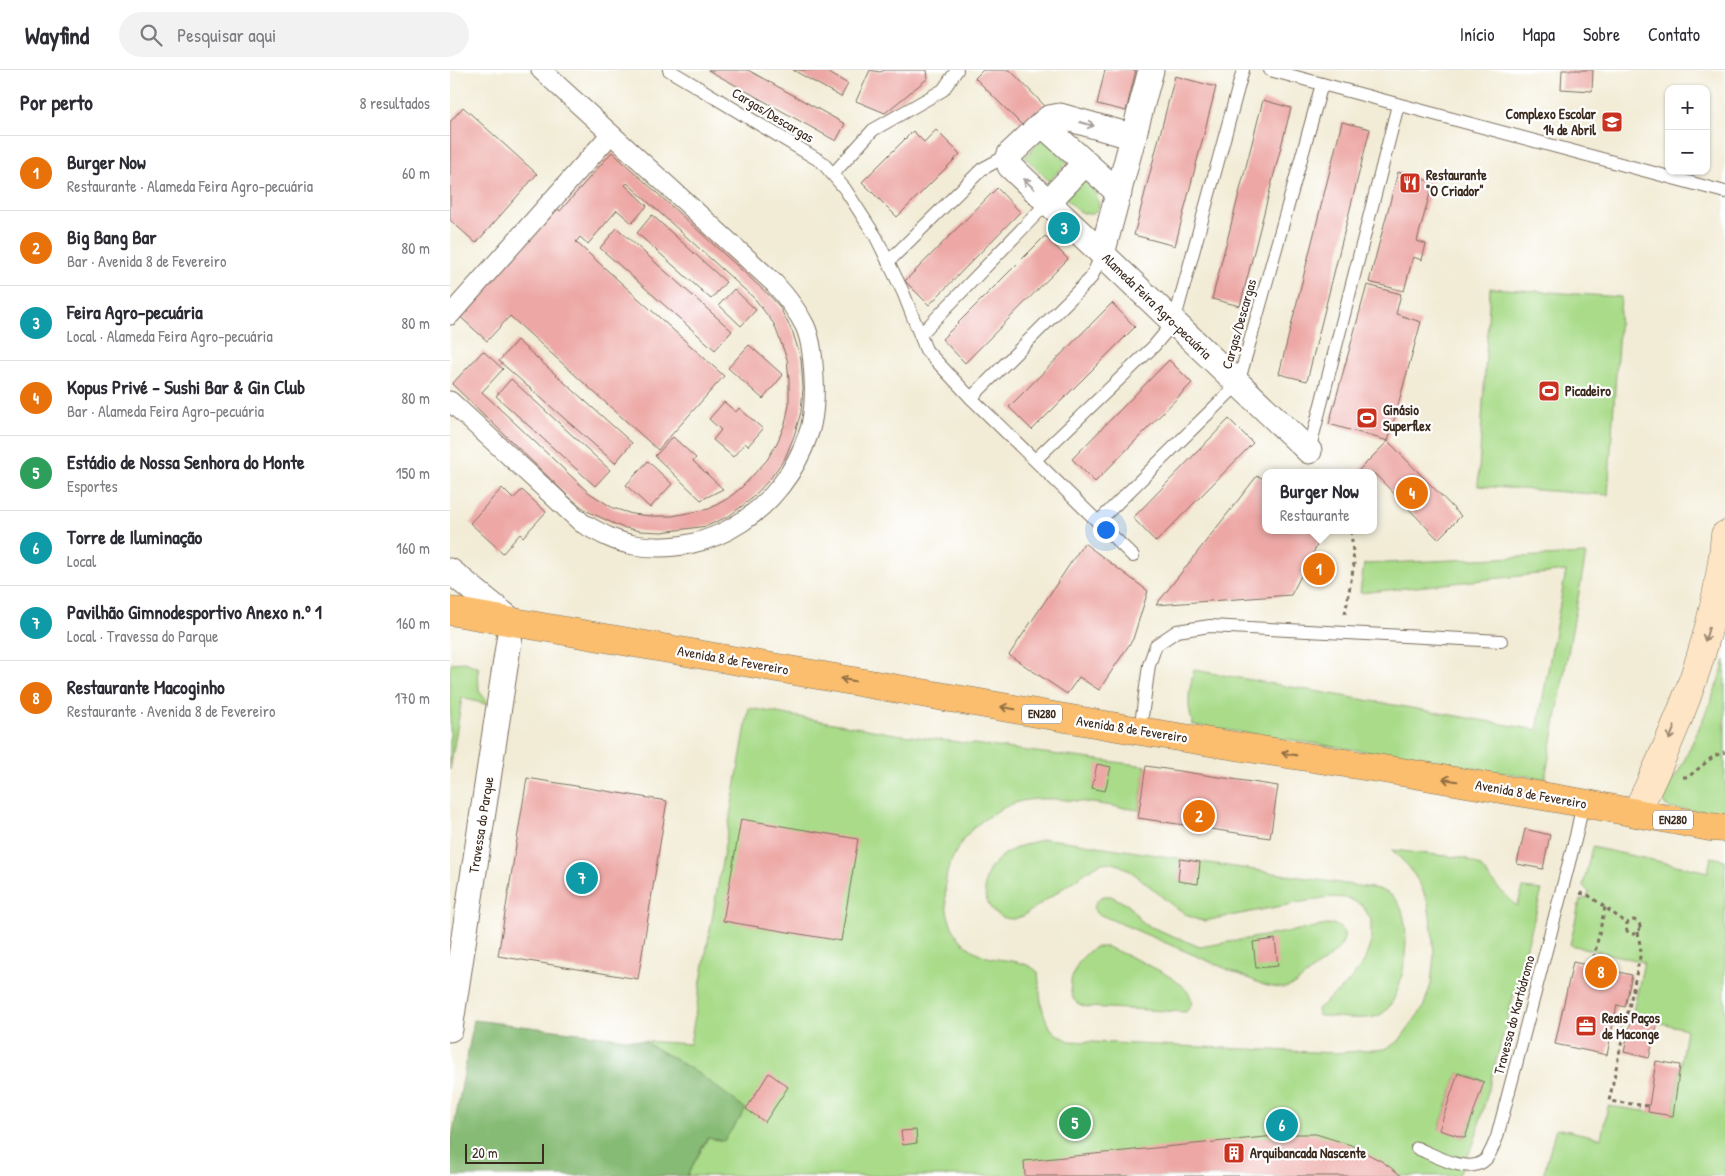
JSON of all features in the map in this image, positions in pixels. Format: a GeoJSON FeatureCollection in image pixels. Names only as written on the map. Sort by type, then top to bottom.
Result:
{"type":"FeatureCollection","features":[{"type":"Feature","properties":{"kind":"main road"},"geometry":{"type":"LineString","coordinates":[[1636,813],[1660,763],[1691,688],[1711,621],[1725,535]]}},
{"type":"Feature","properties":{"kind":"main road","name":"Avenida 8 de Fevereiro"},"geometry":{"type":"LineString","coordinates":[[450,611],[1140,731],[1396,771],[1583,803],[1710,828],[1725,828]]}},
{"type":"Feature","properties":{"kind":"street"},"geometry":{"type":"LineString","coordinates":[[450,401],[582,523],[608,537],[633,545],[660,548],[687,544],[717,535],[744,522],[774,496],[794,468],[809,433],[814,392],[813,358],[805,327],[791,302],[774,282],[541,70]]}},
{"type":"Feature","properties":{"kind":"street"},"geometry":{"type":"LineString","coordinates":[[1102,254],[1151,70]]}},
{"type":"Feature","properties":{"kind":"street"},"geometry":{"type":"LineString","coordinates":[[1009,157],[1049,118],[1060,116],[1134,137]]}},
{"type":"Feature","properties":{"kind":"street"},"geometry":{"type":"LineString","coordinates":[[1042,124],[1119,193]]}},
{"type":"Feature","properties":{"kind":"street"},"geometry":{"type":"LineString","coordinates":[[450,315],[457,295],[612,134]]}},
{"type":"Feature","properties":{"kind":"street","name":"Alameda Feira Agro-pecuária"},"geometry":{"type":"LineString","coordinates":[[1009,157],[1010,166],[1308,451]]}},
{"type":"Feature","properties":{"kind":"street"},"geometry":{"type":"LineString","coordinates":[[1048,202],[1085,163]]}},
{"type":"Feature","properties":{"kind":"street"},"geometry":{"type":"LineString","coordinates":[[450,571],[512,621]]}},
{"type":"Feature","properties":{"kind":"street","name":"Travessa do Parque"},"geometry":{"type":"LineString","coordinates":[[450,1028],[512,621]]}},
{"type":"Feature","properties":{"kind":"lane","name":"Cargas/Descargas"},"geometry":{"type":"LineString","coordinates":[[669,70],[822,162],[845,189],[876,237],[903,292],[926,350],[971,398],[1133,556]]}},
{"type":"Feature","properties":{"kind":"lane"},"geometry":{"type":"LineString","coordinates":[[833,174],[873,130],[944,90],[957,70]]}},
{"type":"Feature","properties":{"kind":"lane"},"geometry":{"type":"LineString","coordinates":[[1035,460],[1154,346],[1174,322],[1243,70]]}},
{"type":"Feature","properties":{"kind":"lane"},"geometry":{"type":"LineString","coordinates":[[1270,70],[1725,192]]}},
{"type":"Feature","properties":{"kind":"lane","name":"Cargas/Descargas"},"geometry":{"type":"LineString","coordinates":[[1098,522],[1238,384],[1322,84]]}},
{"type":"Feature","properties":{"kind":"lane"},"geometry":{"type":"LineString","coordinates":[[1308,451],[1398,104]]}},
{"type":"Feature","properties":{"kind":"lane"},"geometry":{"type":"LineString","coordinates":[[888,262],[982,169],[1009,157]]}},
{"type":"Feature","properties":{"kind":"lane"},"geometry":{"type":"LineString","coordinates":[[920,335],[1048,202]]}},
{"type":"Feature","properties":{"kind":"lane"},"geometry":{"type":"LineString","coordinates":[[971,398],[1090,278],[1102,254]]}},
{"type":"Feature","properties":{"kind":"lane"},"geometry":{"type":"LineString","coordinates":[[1140,731],[1149,665],[1156,646],[1177,631],[1210,626],[1501,641]]}},
{"type":"Feature","properties":{"kind":"lane","name":"Travessa do Kartódromo"},"geometry":{"type":"LineString","coordinates":[[1417,1148],[1464,1168],[1474,1168],[1486,1160],[1498,1137],[1583,803]]}},
{"type":"Feature","properties":{"kind":"path"},"geometry":{"type":"LineString","coordinates":[[1342,632],[1354,564],[1351,534]]}},
{"type":"Feature","properties":{"kind":"path"},"geometry":{"type":"LineString","coordinates":[[1681,777],[1688,776],[1714,756],[1725,752]]}},
{"type":"Feature","properties":{"kind":"path"},"geometry":{"type":"LineString","coordinates":[[1563,886],[1588,895],[1628,924]]}},
{"type":"Feature","properties":{"kind":"path"},"geometry":{"type":"LineString","coordinates":[[1592,966],[1605,907]]}},
{"type":"Feature","properties":{"kind":"path"},"geometry":{"type":"LineString","coordinates":[[1638,932],[1632,934],[1626,928],[1633,920],[1638,922],[1640,928],[1638,932],[1641,952],[1609,1101],[1649,1106]]}},
{"type":"Feature","properties":{"kind":"green space"},"geometry":{"type":"Polygon","coordinates":[[[1043,138],[1067,162],[1049,181],[1025,157],[1043,138]]]}},
{"type":"Feature","properties":{"kind":"green space"},"geometry":{"type":"Polygon","coordinates":[[[1083,180],[1098,199],[1099,208],[1093,214],[1081,212],[1065,198],[1083,180]]]}},
{"type":"Feature","properties":{"kind":"green space","name":"Picadeiro"},"geometry":{"type":"Polygon","coordinates":[[[1490,288],[1621,297],[1608,495],[1478,486],[1490,288]]]}},
{"type":"Feature","properties":{"kind":"green space"},"geometry":{"type":"Polygon","coordinates":[[[1586,554],[1545,779],[1193,725],[1189,711],[1189,698],[1194,670],[1537,730],[1566,571],[1360,593],[1364,564],[1586,554]]]}},
{"type":"Feature","properties":{"kind":"green space"},"geometry":{"type":"Polygon","coordinates":[[[1725,660],[1725,812],[1671,809],[1663,803],[1666,791],[1682,765],[1700,727],[1725,660]]]}},
{"type":"Feature","properties":{"kind":"green space"},"geometry":{"type":"Polygon","coordinates":[[[464,662],[478,667],[479,691],[490,705],[462,698],[450,770],[450,667],[452,663],[464,662]]]}},
{"type":"Feature","properties":{"kind":"green space"},"geometry":{"type":"Polygon","coordinates":[[[749,708],[895,734],[1146,766],[1139,810],[1048,799],[1034,799],[1015,803],[991,815],[970,831],[956,852],[947,873],[945,886],[947,910],[955,933],[967,946],[981,954],[991,958],[1023,964],[1038,972],[1040,996],[1046,1020],[1055,1033],[1069,1041],[1335,1053],[1385,1049],[1398,1042],[1423,1008],[1431,984],[1434,954],[1428,903],[1420,884],[1409,867],[1392,850],[1465,858],[1480,866],[1498,888],[1517,906],[1523,888],[1542,890],[1474,1143],[1458,1176],[687,1176],[708,1138],[695,1071],[643,1041],[690,1044],[749,708]],[[1458,1073],[1439,1129],[1465,1138],[1483,1081],[1458,1073]]]}},
{"type":"Feature","properties":{"kind":"green space"},"geometry":{"type":"Polygon","coordinates":[[[1045,839],[1384,891],[1399,904],[1405,929],[1404,963],[1401,980],[1395,995],[1389,1007],[1375,1017],[1352,1018],[1318,1015],[1317,1009],[1348,983],[1364,962],[1371,942],[1371,920],[1363,906],[1348,898],[1328,897],[1204,921],[1178,910],[1126,868],[1113,863],[1102,863],[1023,916],[1012,919],[995,913],[986,899],[985,881],[988,872],[998,859],[1010,851],[1045,839]]]}},
{"type":"Feature","properties":{"kind":"green space"},"geometry":{"type":"Polygon","coordinates":[[[1592,847],[1708,872],[1711,857],[1725,860],[1725,1176],[1543,1176],[1556,1128],[1601,1138],[1608,1106],[1673,1115],[1686,1029],[1632,1016],[1644,962],[1570,945],[1580,900],[1587,898],[1589,892],[1583,886],[1592,847]]]}},
{"type":"Feature","properties":{"kind":"green space"},"geometry":{"type":"Polygon","coordinates":[[[1104,896],[1111,896],[1128,905],[1144,924],[1200,947],[1333,924],[1341,929],[1344,935],[1343,941],[1333,955],[1294,985],[1281,988],[1274,987],[1264,985],[1096,913],[1094,909],[1096,903],[1104,896]]]}},
{"type":"Feature","properties":{"kind":"green space"},"geometry":{"type":"Polygon","coordinates":[[[1096,947],[1107,947],[1146,964],[1178,982],[1188,992],[1192,1002],[1186,1012],[1088,1007],[1077,1003],[1071,993],[1072,977],[1079,962],[1096,947]]]}},
{"type":"Feature","properties":{"kind":"green space"},"geometry":{"type":"Polygon","coordinates":[[[474,1020],[643,1041],[695,1071],[746,1109],[724,1141],[707,1138],[687,1176],[450,1176],[450,1148],[474,1020]]]}},
{"type":"Feature","properties":{"kind":"building"},"geometry":{"type":"Polygon","coordinates":[[[708,70],[748,70],[845,124],[836,141],[708,70]]]}},
{"type":"Feature","properties":{"kind":"building"},"geometry":{"type":"Polygon","coordinates":[[[793,70],[824,70],[848,84],[841,97],[793,70]]]}},
{"type":"Feature","properties":{"kind":"building"},"geometry":{"type":"Polygon","coordinates":[[[870,70],[880,72],[885,70],[927,70],[928,78],[885,113],[856,101],[870,70]]]}},
{"type":"Feature","properties":{"kind":"building"},"geometry":{"type":"Polygon","coordinates":[[[983,70],[1010,70],[1044,105],[1023,126],[975,78],[983,70]]]}},
{"type":"Feature","properties":{"kind":"building"},"geometry":{"type":"Polygon","coordinates":[[[1105,70],[1136,70],[1126,111],[1097,104],[1105,70]]]}},
{"type":"Feature","properties":{"kind":"building"},"geometry":{"type":"Polygon","coordinates":[[[1562,70],[1593,70],[1592,91],[1561,89],[1562,70]]]}},
{"type":"Feature","properties":{"kind":"building"},"geometry":{"type":"Polygon","coordinates":[[[1175,76],[1216,87],[1175,246],[1134,235],[1175,76]]]}},
{"type":"Feature","properties":{"kind":"building"},"geometry":{"type":"Polygon","coordinates":[[[1263,100],[1291,108],[1240,306],[1212,299],[1263,100]]]}},
{"type":"Feature","properties":{"kind":"building"},"geometry":{"type":"Polygon","coordinates":[[[463,107],[537,174],[476,243],[450,220],[450,122],[463,107]]]}},
{"type":"Feature","properties":{"kind":"building"},"geometry":{"type":"Polygon","coordinates":[[[1342,122],[1370,129],[1307,381],[1279,374],[1342,122]]]}},
{"type":"Feature","properties":{"kind":"building"},"geometry":{"type":"Polygon","coordinates":[[[936,130],[960,154],[897,217],[862,182],[913,131],[924,142],[936,130]]]}},
{"type":"Feature","properties":{"kind":"building"},"geometry":{"type":"Polygon","coordinates":[[[612,152],[769,295],[779,306],[793,333],[801,359],[803,388],[801,412],[785,458],[770,479],[750,500],[729,516],[707,526],[662,532],[640,531],[621,527],[587,511],[569,497],[452,384],[483,351],[503,369],[482,392],[588,492],[613,508],[632,514],[672,516],[709,509],[727,499],[741,488],[767,460],[785,424],[789,405],[787,359],[774,324],[755,299],[627,183],[625,185],[647,206],[632,223],[617,210],[588,244],[580,237],[576,242],[724,376],[658,450],[510,316],[487,341],[456,313],[552,204],[560,211],[612,152]]]}},
{"type":"Feature","properties":{"kind":"building"},"geometry":{"type":"Polygon","coordinates":[[[1398,172],[1433,182],[1417,241],[1426,244],[1422,260],[1413,257],[1404,291],[1369,282],[1398,172]]]}},
{"type":"Feature","properties":{"kind":"building"},"geometry":{"type":"Polygon","coordinates":[[[997,188],[1020,212],[929,305],[905,281],[997,188]]]}},
{"type":"Feature","properties":{"kind":"building"},"geometry":{"type":"Polygon","coordinates":[[[652,215],[726,282],[711,299],[637,233],[652,215]]]}},
{"type":"Feature","properties":{"kind":"building"},"geometry":{"type":"Polygon","coordinates":[[[617,228],[732,331],[715,350],[600,248],[617,228]]]}},
{"type":"Feature","properties":{"kind":"building"},"geometry":{"type":"Polygon","coordinates":[[[1045,236],[1068,259],[965,363],[942,339],[1045,236]]]}},
{"type":"Feature","properties":{"kind":"building"},"geometry":{"type":"Polygon","coordinates":[[[1367,285],[1401,294],[1396,314],[1421,322],[1388,441],[1329,424],[1367,285]]]}},
{"type":"Feature","properties":{"kind":"building"},"geometry":{"type":"Polygon","coordinates":[[[734,289],[756,310],[741,326],[719,305],[734,289]]]}},
{"type":"Feature","properties":{"kind":"building"},"geometry":{"type":"Polygon","coordinates":[[[1112,303],[1135,327],[1032,430],[1009,407],[1112,303]]]}},
{"type":"Feature","properties":{"kind":"building"},"geometry":{"type":"Polygon","coordinates":[[[517,340],[632,443],[615,463],[499,361],[517,340]]]}},
{"type":"Feature","properties":{"kind":"building"},"geometry":{"type":"Polygon","coordinates":[[[749,345],[783,375],[763,399],[728,368],[749,345]]]}},
{"type":"Feature","properties":{"kind":"building"},"geometry":{"type":"Polygon","coordinates":[[[1169,360],[1192,383],[1095,482],[1072,459],[1169,360]]]}},
{"type":"Feature","properties":{"kind":"building"},"geometry":{"type":"Polygon","coordinates":[[[511,379],[610,470],[595,486],[496,396],[511,379]]]}},
{"type":"Feature","properties":{"kind":"building"},"geometry":{"type":"Polygon","coordinates":[[[724,402],[736,412],[739,408],[763,429],[748,446],[745,443],[733,457],[713,440],[721,430],[709,419],[724,402]]]}},
{"type":"Feature","properties":{"kind":"building"},"geometry":{"type":"Polygon","coordinates":[[[1229,419],[1253,443],[1156,542],[1133,518],[1229,419]]]}},
{"type":"Feature","properties":{"kind":"building"},"geometry":{"type":"Polygon","coordinates":[[[673,437],[696,458],[693,461],[723,489],[701,500],[655,456],[673,437]]]}},
{"type":"Feature","properties":{"kind":"building"},"geometry":{"type":"Polygon","coordinates":[[[1388,441],[1461,516],[1438,539],[1377,476],[1377,469],[1360,469],[1388,441]]]}},
{"type":"Feature","properties":{"kind":"building"},"geometry":{"type":"Polygon","coordinates":[[[648,461],[672,484],[650,508],[626,485],[648,461]]]}},
{"type":"Feature","properties":{"kind":"building"},"geometry":{"type":"Polygon","coordinates":[[[1257,476],[1262,478],[1262,534],[1323,534],[1291,595],[1156,605],[1257,476]]]}},
{"type":"Feature","properties":{"kind":"building"},"geometry":{"type":"Polygon","coordinates":[[[502,488],[513,499],[522,490],[546,512],[523,537],[520,534],[503,553],[470,523],[502,488]]]}},
{"type":"Feature","properties":{"kind":"building"},"geometry":{"type":"Polygon","coordinates":[[[1084,543],[1148,591],[1133,639],[1099,690],[1079,677],[1067,694],[1009,655],[1084,543]]]}},
{"type":"Feature","properties":{"kind":"building"},"geometry":{"type":"Polygon","coordinates":[[[1097,764],[1111,767],[1105,791],[1092,788],[1097,764]]]}},
{"type":"Feature","properties":{"kind":"building"},"geometry":{"type":"Polygon","coordinates":[[[1146,766],[1278,786],[1270,838],[1138,818],[1146,766]]]}},
{"type":"Feature","properties":{"kind":"building"},"geometry":{"type":"Polygon","coordinates":[[[527,778],[667,801],[638,979],[498,956],[527,778]]]}},
{"type":"Feature","properties":{"kind":"building"},"geometry":{"type":"Polygon","coordinates":[[[741,819],[858,839],[841,941],[723,921],[741,819]]]}},
{"type":"Feature","properties":{"kind":"building"},"geometry":{"type":"Polygon","coordinates":[[[1525,829],[1550,835],[1543,869],[1517,864],[1525,829]]]}},
{"type":"Feature","properties":{"kind":"building"},"geometry":{"type":"Polygon","coordinates":[[[1180,859],[1200,862],[1198,884],[1178,881],[1180,859]]]}},
{"type":"Feature","properties":{"kind":"building"},"geometry":{"type":"Polygon","coordinates":[[[1275,939],[1278,966],[1256,968],[1253,942],[1275,939]]]}},
{"type":"Feature","properties":{"kind":"building","name":"Reais Paços de Maconge"},"geometry":{"type":"Polygon","coordinates":[[[1573,962],[1632,975],[1625,1007],[1617,1005],[1607,1055],[1555,1044],[1573,962]]]}},
{"type":"Feature","properties":{"kind":"building"},"geometry":{"type":"Polygon","coordinates":[[[1632,1016],[1658,1022],[1649,1058],[1624,1052],[1632,1016]]]}},
{"type":"Feature","properties":{"kind":"building"},"geometry":{"type":"Polygon","coordinates":[[[1656,1061],[1680,1065],[1673,1116],[1648,1112],[1656,1061]]]}},
{"type":"Feature","properties":{"kind":"building"},"geometry":{"type":"Polygon","coordinates":[[[769,1073],[788,1087],[765,1122],[746,1109],[769,1073]]]}},
{"type":"Feature","properties":{"kind":"building"},"geometry":{"type":"Polygon","coordinates":[[[1458,1073],[1484,1082],[1465,1138],[1439,1130],[1458,1073]]]}},
{"type":"Feature","properties":{"kind":"building"},"geometry":{"type":"Polygon","coordinates":[[[1288,1119],[1290,1133],[1275,1134],[1274,1120],[1288,1119]]]}},
{"type":"Feature","properties":{"kind":"building"},"geometry":{"type":"Polygon","coordinates":[[[916,1130],[917,1143],[903,1145],[901,1131],[916,1130]]]}},
{"type":"Feature","properties":{"kind":"building","name":"Arquibancada Nascente"},"geometry":{"type":"Polygon","coordinates":[[[1295,1134],[1316,1134],[1351,1145],[1383,1162],[1402,1176],[1025,1176],[1024,1161],[1295,1134]]]}},
{"type":"Feature","properties":{"kind":"place","name":"Complexo Escolar 14 de Abril"},"geometry":{"type":"Point","coordinates":[1612,122]}},
{"type":"Feature","properties":{"kind":"place","name":"Restaurante \"O Criador\""},"geometry":{"type":"Point","coordinates":[1410,183]}},
{"type":"Feature","properties":{"kind":"place","name":"Feira Agro-pecuária"},"geometry":{"type":"Point","coordinates":[1064,228]}},
{"type":"Feature","properties":{"kind":"place","name":"Picadeiro"},"geometry":{"type":"Point","coordinates":[1549,391]}},
{"type":"Feature","properties":{"kind":"place","name":"Ginásio Superflex"},"geometry":{"type":"Point","coordinates":[1367,418]}},
{"type":"Feature","properties":{"kind":"place","name":"Kopus Privé - Sushi Bar & Gin Club"},"geometry":{"type":"Point","coordinates":[1412,493]}},
{"type":"Feature","properties":{"kind":"place","name":"Burger Now"},"geometry":{"type":"Point","coordinates":[1319,569]}},
{"type":"Feature","properties":{"kind":"place","name":"Big Bang Bar"},"geometry":{"type":"Point","coordinates":[1199,816]}},
{"type":"Feature","properties":{"kind":"place","name":"Pavilhão Gimnodesportivo Anexo n.º 1"},"geometry":{"type":"Point","coordinates":[582,878]}},
{"type":"Feature","properties":{"kind":"place","name":"Restaurante Macoginho"},"geometry":{"type":"Point","coordinates":[1601,972]}},
{"type":"Feature","properties":{"kind":"place","name":"Reais Paços de Maconge"},"geometry":{"type":"Point","coordinates":[1586,1026]}},
{"type":"Feature","properties":{"kind":"place","name":"Estádio de Nossa Senhora do Monte"},"geometry":{"type":"Point","coordinates":[1075,1123]}},
{"type":"Feature","properties":{"kind":"place","name":"Torre de Iluminação"},"geometry":{"type":"Point","coordinates":[1282,1125]}},
{"type":"Feature","properties":{"kind":"place","name":"Arquibancada Nascente"},"geometry":{"type":"Point","coordinates":[1234,1153]}}]}
